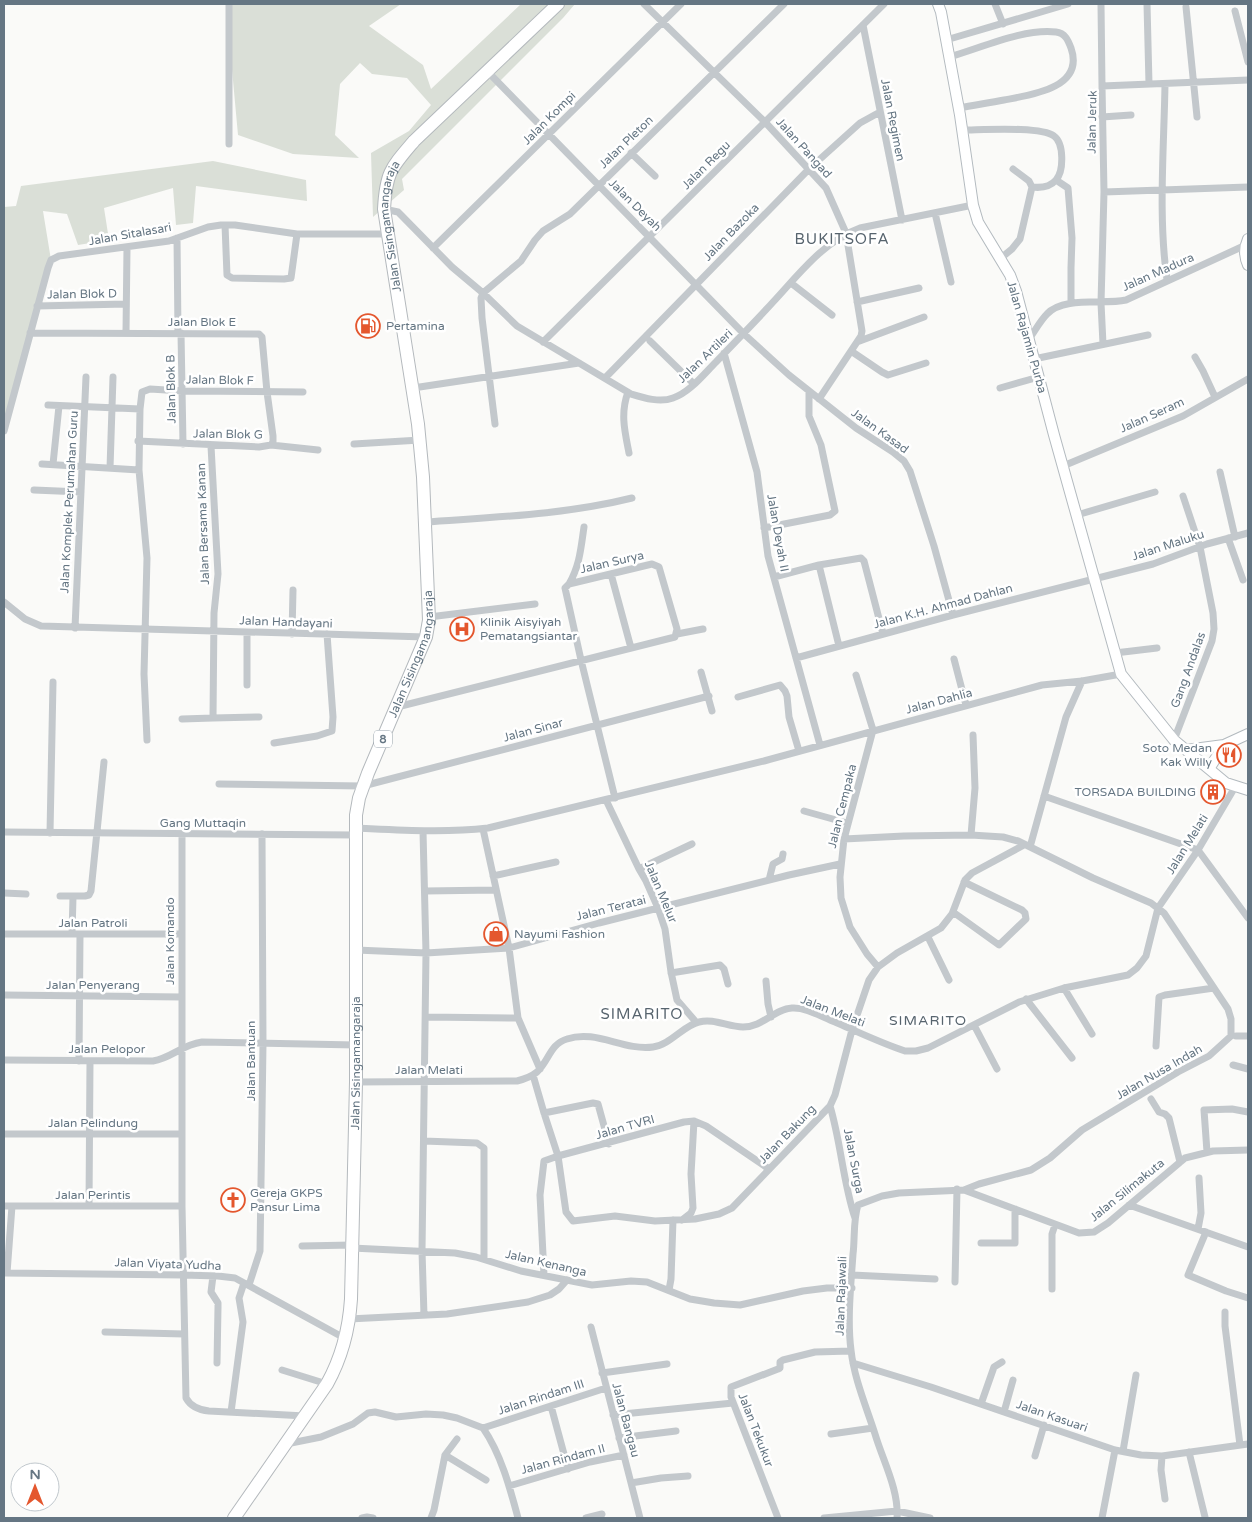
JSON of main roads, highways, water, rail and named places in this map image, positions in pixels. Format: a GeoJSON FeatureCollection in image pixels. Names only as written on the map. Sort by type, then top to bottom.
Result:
{"type":"FeatureCollection","features":[{"type":"Feature","properties":{"kind":"highway","name":"Jalan Sisingamangaraja"},"geometry":{"type":"LineString","coordinates":[[234,1518],[327,1384],[336,1368],[346,1339],[349,1319],[356,1082],[356,815],[363,786],[426,637],[429,617],[420,440],[384,209],[387,179],[396,162],[414,141],[558,4]]}},
{"type":"Feature","properties":{"kind":"place","name":"Pertamina"},"geometry":{"type":"Point","coordinates":[368,326]}},
{"type":"Feature","properties":{"kind":"place","name":"Klinik Aisyiyah Pematangsiantar"},"geometry":{"type":"Point","coordinates":[462,629]}},
{"type":"Feature","properties":{"kind":"place","name":"Soto Medan Kak Willy"},"geometry":{"type":"Point","coordinates":[1229,755]}},
{"type":"Feature","properties":{"kind":"place","name":"TORSADA BUILDING"},"geometry":{"type":"Point","coordinates":[1213,792]}},
{"type":"Feature","properties":{"kind":"place","name":"Nayumi Fashion"},"geometry":{"type":"Point","coordinates":[496,934]}},
{"type":"Feature","properties":{"kind":"place","name":"Gereja GKPS Pansur Lima"},"geometry":{"type":"Point","coordinates":[233,1200]}},
{"type":"Feature","properties":{"kind":"district","name":"BUKITSOFA"},"geometry":{"type":"Point","coordinates":[842,239]}},
{"type":"Feature","properties":{"kind":"district","name":"SIMARITO"},"geometry":{"type":"Point","coordinates":[642,1014]}},
{"type":"Feature","properties":{"kind":"district","name":"SIMARITO"},"geometry":{"type":"Point","coordinates":[928,1020]}}]}
